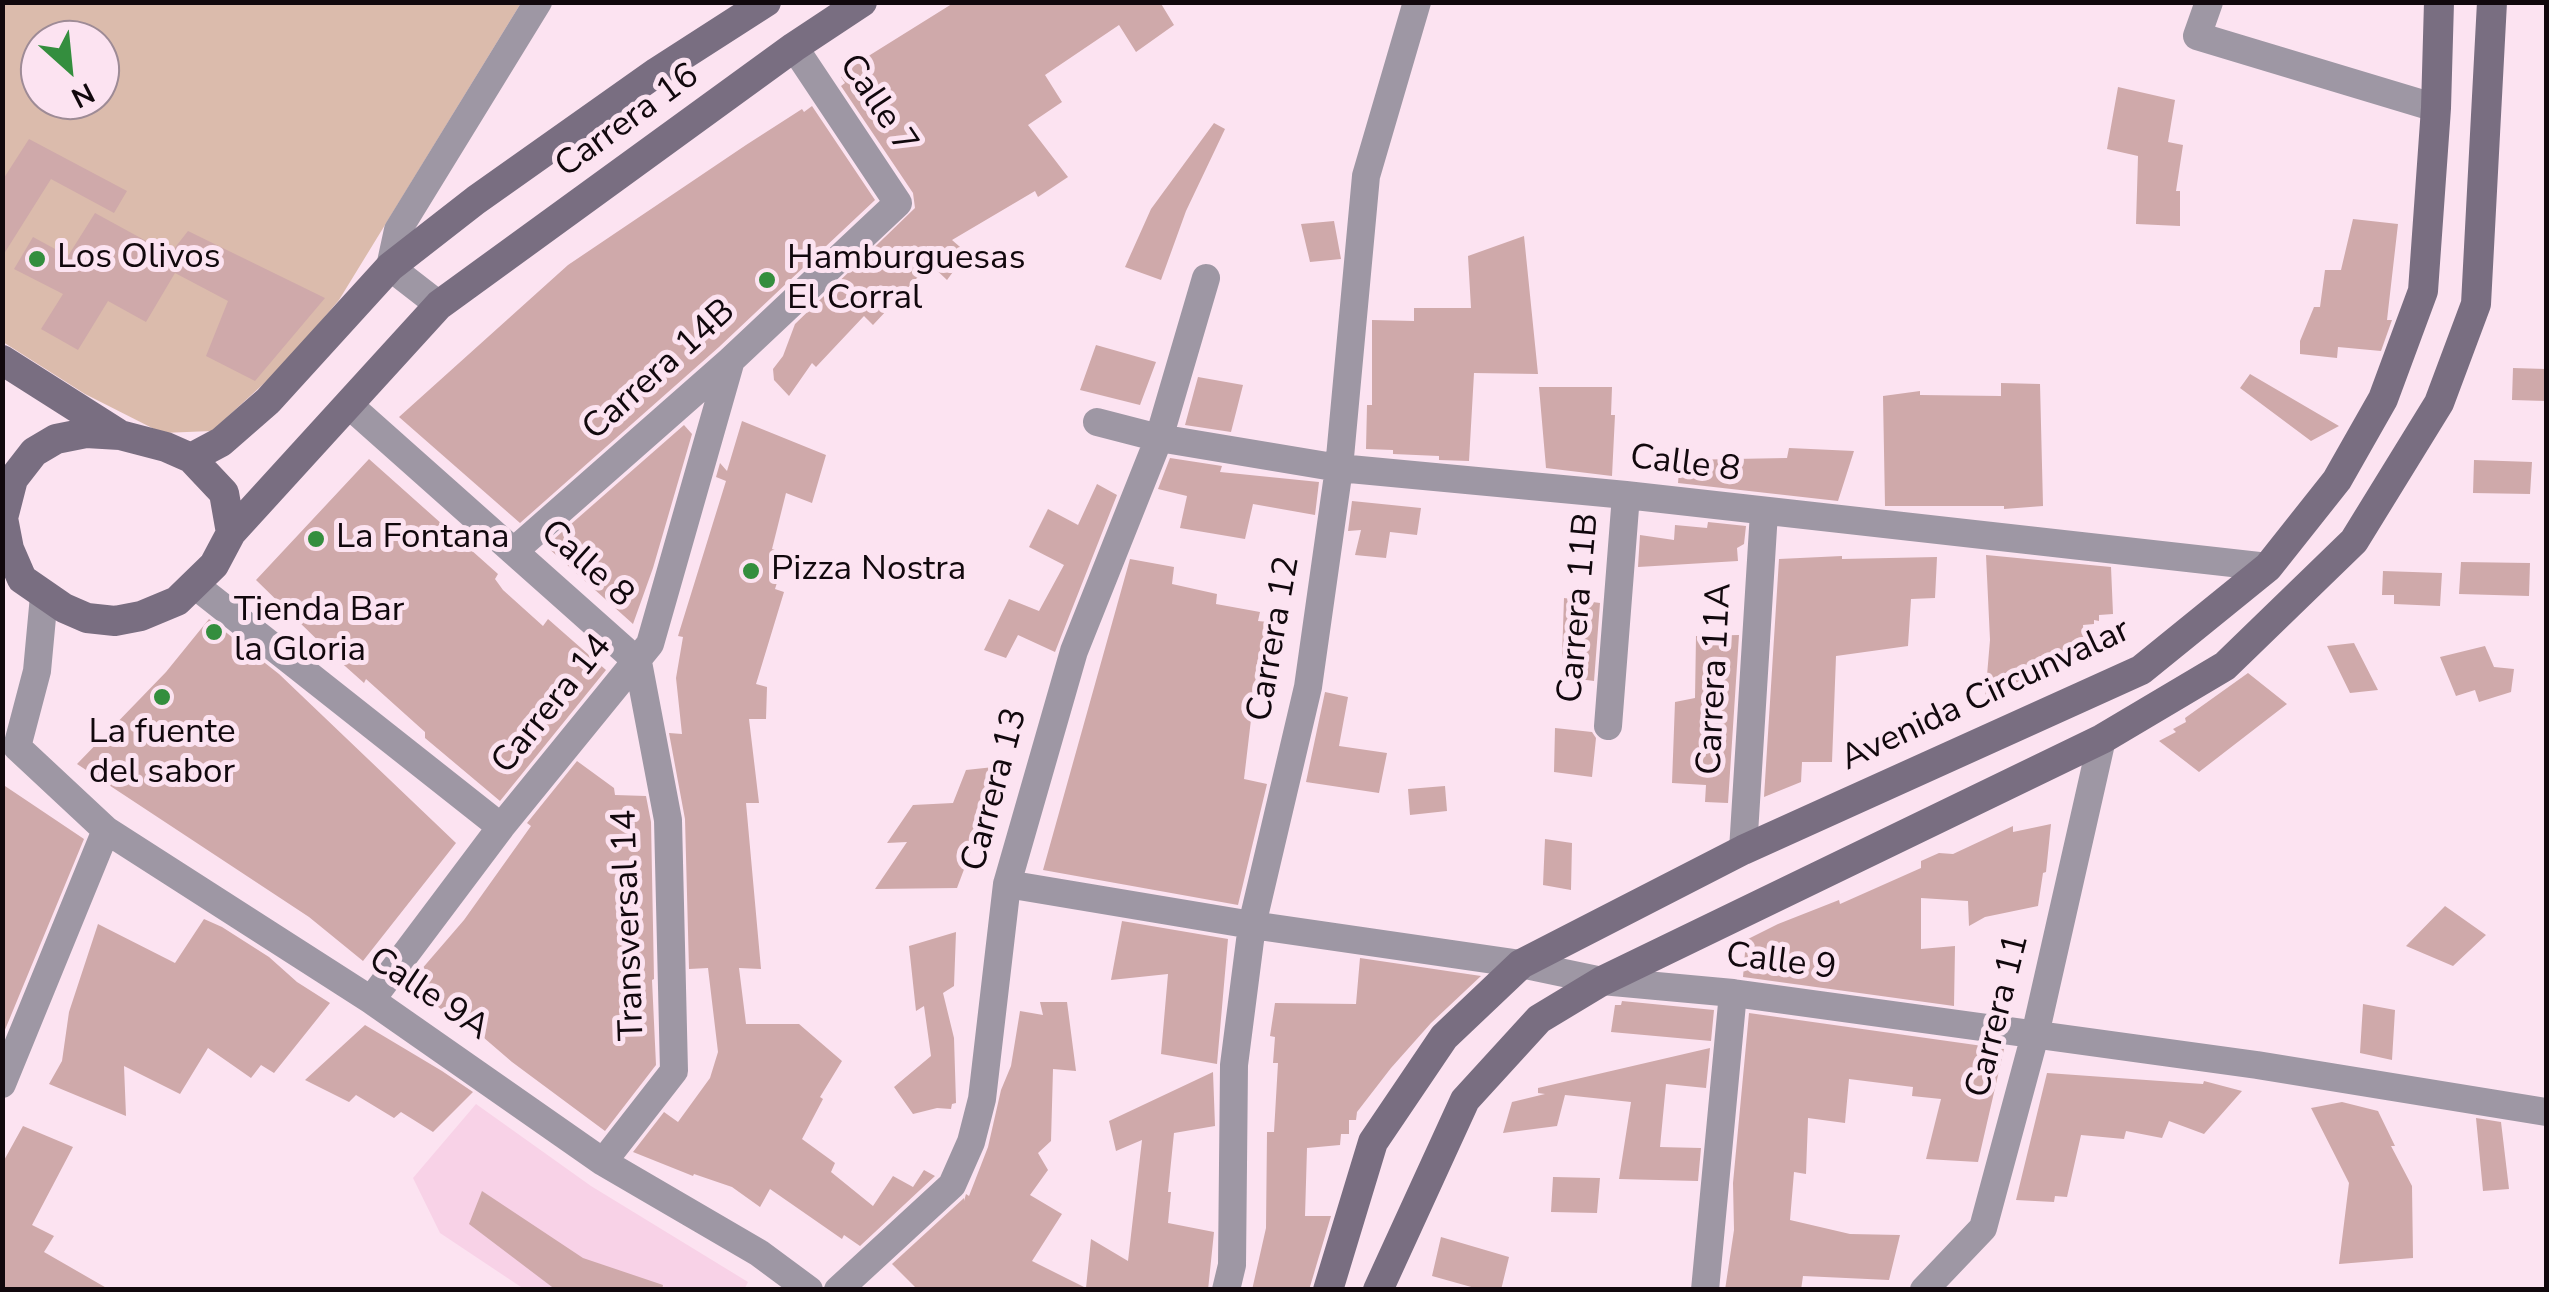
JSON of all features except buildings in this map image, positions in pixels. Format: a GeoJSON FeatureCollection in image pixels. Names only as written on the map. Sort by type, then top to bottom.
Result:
{"type":"FeatureCollection","features":[{"type":"Feature","properties":{"kind":"main road","name":"Carrera 16"},"geometry":{"type":"LineString","coordinates":[[191,458],[221,442],[268,401],[390,267],[476,200],[766,2]]}},
{"type":"Feature","properties":{"kind":"main road","name":"Carrera 16"},"geometry":{"type":"LineString","coordinates":[[231,533],[439,305],[862,2]]}},
{"type":"Feature","properties":{"kind":"main road","name":"Avenida Circunvalar"},"geometry":{"type":"LineString","coordinates":[[1328,1290],[1373,1142],[1444,1037],[1521,964],[1744,850],[2141,670],[2268,567],[2337,480],[2374,415],[2423,291],[2439,2]]}},
{"type":"Feature","properties":{"kind":"main road"},"geometry":{"type":"LineString","coordinates":[[1378,1290],[1465,1100],[1539,1019],[1602,980],[2102,739],[2224,666],[2354,541],[2438,404],[2476,304],[2492,2]]}},
{"type":"Feature","properties":{"kind":"main road"},"geometry":{"type":"LineString","coordinates":[[2,360],[120,435]]}},
{"type":"Feature","properties":{"kind":"main road"},"geometry":{"type":"LineString","coordinates":[[86,433],[120,435],[191,458],[224,493],[231,533],[214,565],[196,586],[158,610],[115,621],[87,618],[44,596],[22,579],[4,532],[4,495],[12,478],[34,452],[56,439],[86,433]]}},
{"type":"Feature","properties":{"kind":"street","name":"Carrera 16"},"geometry":{"type":"LineString","coordinates":[[390,267],[398,230],[538,2]]}},
{"type":"Feature","properties":{"kind":"street","name":"Carrera 12"},"geometry":{"type":"LineString","coordinates":[[1226,1290],[1232,1265],[1234,1065],[1252,926],[1308,688],[1339,468],[1366,176],[1417,2]]}},
{"type":"Feature","properties":{"kind":"street"},"geometry":{"type":"LineString","coordinates":[[2208,2],[2197,36],[2436,108]]}},
{"type":"Feature","properties":{"kind":"street","name":"Calle 7"},"geometry":{"type":"LineString","coordinates":[[794,48],[898,204]]}},
{"type":"Feature","properties":{"kind":"street","name":"Carrera 14B"},"geometry":{"type":"LineString","coordinates":[[514,551],[731,360],[898,204]]}},
{"type":"Feature","properties":{"kind":"street"},"geometry":{"type":"LineString","coordinates":[[390,267],[439,305]]}},
{"type":"Feature","properties":{"kind":"street","name":"Carrera 13"},"geometry":{"type":"LineString","coordinates":[[838,1290],[952,1186],[971,1142],[982,1099],[1007,884],[1074,651],[1159,438],[1206,278]]}},
{"type":"Feature","properties":{"kind":"street","name":"Carrera 14"},"geometry":{"type":"LineString","coordinates":[[371,1000],[501,826],[650,644],[731,360]]}},
{"type":"Feature","properties":{"kind":"street","name":"Calle 8"},"geometry":{"type":"LineString","coordinates":[[349,405],[638,662]]}},
{"type":"Feature","properties":{"kind":"street","name":"Calle 8"},"geometry":{"type":"LineString","coordinates":[[1097,422],[1159,438],[1339,468],[2268,567]]}},
{"type":"Feature","properties":{"kind":"street","name":"Carrera 11B"},"geometry":{"type":"LineString","coordinates":[[1608,726],[1626,496]]}},
{"type":"Feature","properties":{"kind":"street","name":"Carrera 11A"},"geometry":{"type":"LineString","coordinates":[[1744,850],[1764,512]]}},
{"type":"Feature","properties":{"kind":"street"},"geometry":{"type":"LineString","coordinates":[[196,586],[501,826]]}},
{"type":"Feature","properties":{"kind":"street"},"geometry":{"type":"LineString","coordinates":[[10,748],[37,671],[44,596]]}},
{"type":"Feature","properties":{"kind":"street","name":"Transversal 14"},"geometry":{"type":"LineString","coordinates":[[603,1162],[674,1071],[668,820],[638,662]]}},
{"type":"Feature","properties":{"kind":"street","name":"Carrera 11"},"geometry":{"type":"LineString","coordinates":[[1924,1290],[1983,1228],[2035,1035],[2102,739]]}},
{"type":"Feature","properties":{"kind":"street","name":"Calle 9A"},"geometry":{"type":"LineString","coordinates":[[10,748],[106,830],[371,1000],[603,1162],[759,1253],[809,1290]]}},
{"type":"Feature","properties":{"kind":"street"},"geometry":{"type":"LineString","coordinates":[[2,1084],[106,830]]}},
{"type":"Feature","properties":{"kind":"street","name":"Calle 9"},"geometry":{"type":"LineString","coordinates":[[1007,884],[1602,980],[1733,993],[2257,1065],[2546,1112]]}},
{"type":"Feature","properties":{"kind":"street"},"geometry":{"type":"LineString","coordinates":[[1705,1290],[1733,993]]}},
{"type":"Feature","properties":{"kind":"shaded area"},"geometry":{"type":"Polygon","coordinates":[[[2,3],[521,3],[339,300],[283,366],[212,431],[162,433],[85,394],[3,342],[2,3]]]}},
{"type":"Feature","properties":{"kind":"shaded area"},"geometry":{"type":"Polygon","coordinates":[[[476,1104],[591,1186],[748,1282],[744,1290],[524,1289],[440,1233],[413,1178],[476,1104]]]}},
{"type":"Feature","properties":{"kind":"place","name":"Los Olivos"},"geometry":{"type":"Point","coordinates":[37,259]}},
{"type":"Feature","properties":{"kind":"place","name":"Hamburguesas El Corral"},"geometry":{"type":"Point","coordinates":[767,280]}},
{"type":"Feature","properties":{"kind":"place","name":"La Fontana"},"geometry":{"type":"Point","coordinates":[316,539]}},
{"type":"Feature","properties":{"kind":"place","name":"Pizza Nostra"},"geometry":{"type":"Point","coordinates":[751,571]}},
{"type":"Feature","properties":{"kind":"place","name":"Tienda Bar la Gloria"},"geometry":{"type":"Point","coordinates":[214,632]}},
{"type":"Feature","properties":{"kind":"place","name":"La fuente del sabor"},"geometry":{"type":"Point","coordinates":[162,697]}}]}
